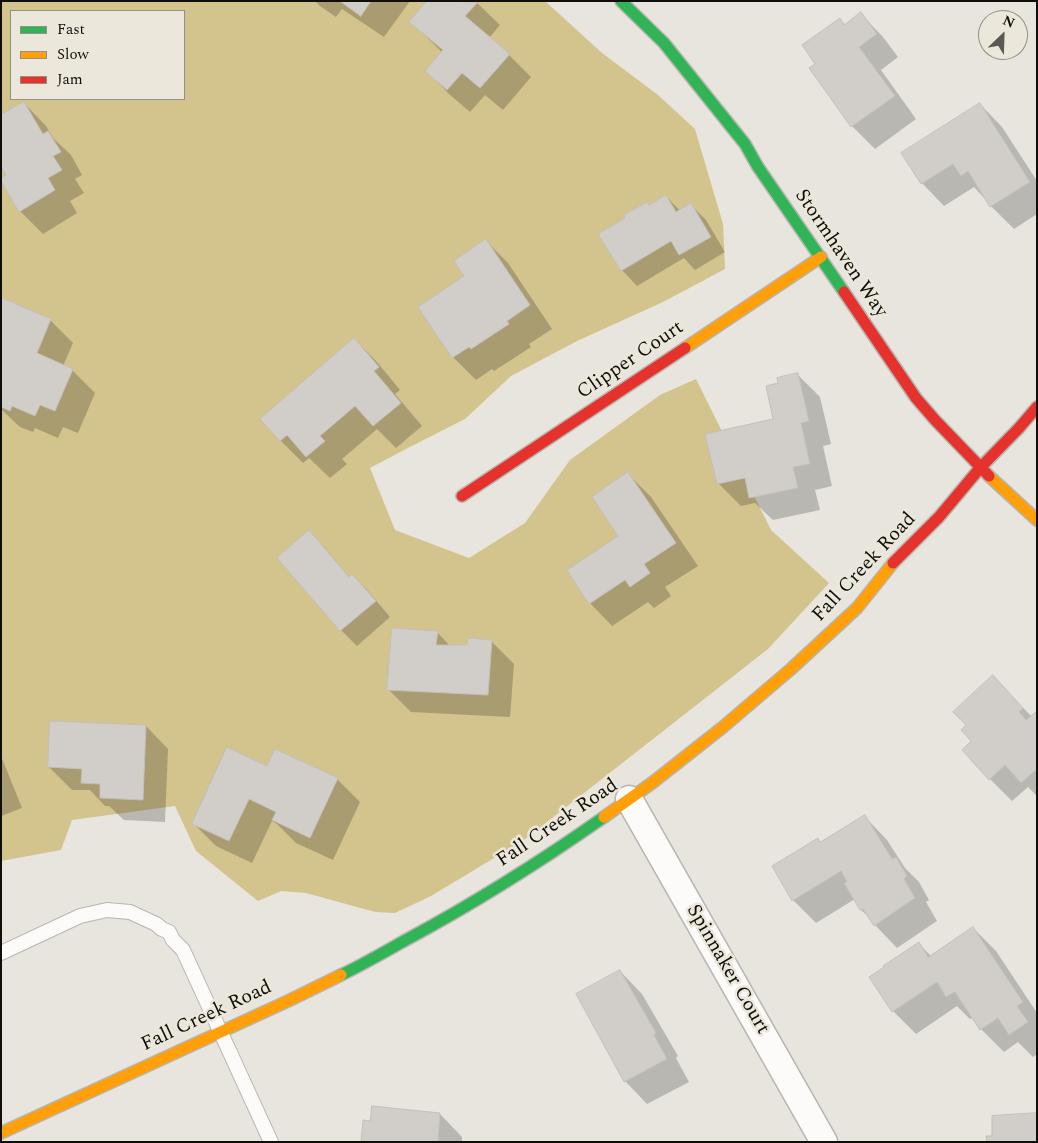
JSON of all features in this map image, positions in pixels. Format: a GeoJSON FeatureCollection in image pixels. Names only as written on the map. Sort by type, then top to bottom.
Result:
{"type":"FeatureCollection","features":[{"type":"Feature","properties":{"kind":"main road","name":"Stormhaven Way"},"geometry":{"type":"LineString","coordinates":[[621,1],[664,43],[744,144],[916,398],[980,468],[1037,520]]}},
{"type":"Feature","properties":{"kind":"main road","name":"Clipper Court"},"geometry":{"type":"LineString","coordinates":[[462,496],[821,257]]}},
{"type":"Feature","properties":{"kind":"main road","name":"Fall Creek Road"},"geometry":{"type":"LineString","coordinates":[[1,1133],[329,982],[436,924],[528,869],[585,831],[676,764],[746,708],[858,608],[891,565],[939,517],[980,468],[1037,407]]}},
{"type":"Feature","properties":{"kind":"street","name":"Spinnaker Court"},"geometry":{"type":"LineString","coordinates":[[629,799],[824,1142]]}},
{"type":"Feature","properties":{"kind":"lane"},"geometry":{"type":"LineString","coordinates":[[1,953],[80,916],[107,910],[130,912],[168,932],[183,950],[271,1142]]}},
{"type":"Feature","properties":{"kind":"shaded area"},"geometry":{"type":"Polygon","coordinates":[[[1,1],[545,1],[602,53],[658,95],[695,129],[723,224],[725,269],[663,302],[577,341],[511,376],[465,419],[370,468],[395,530],[469,558],[525,523],[570,460],[660,395],[696,379],[771,530],[829,583],[768,649],[524,840],[431,896],[395,913],[375,912],[306,893],[281,891],[258,901],[196,851],[175,806],[72,820],[61,850],[1,861],[1,1]]]}},
{"type":"Feature","properties":{"kind":"building"},"geometry":{"type":"Polygon","coordinates":[[[340,1],[371,1],[361,16],[340,1]]]}},
{"type":"Feature","properties":{"kind":"building"},"geometry":{"type":"Polygon","coordinates":[[[427,1],[478,2],[465,16],[510,54],[480,88],[462,73],[447,90],[425,71],[443,50],[409,22],[427,1]]]}},
{"type":"Feature","properties":{"kind":"building"},"geometry":{"type":"Polygon","coordinates":[[[861,12],[877,34],[859,47],[895,96],[851,127],[809,68],[815,64],[802,45],[840,18],[844,25],[861,12]]]}},
{"type":"Feature","properties":{"kind":"building"},"geometry":{"type":"Polygon","coordinates":[[[24,102],[43,134],[48,131],[61,152],[53,156],[62,170],[48,178],[55,190],[19,212],[1,181],[1,178],[6,175],[1,167],[1,115],[24,102]]]}},
{"type":"Feature","properties":{"kind":"building"},"geometry":{"type":"Polygon","coordinates":[[[980,103],[1030,182],[990,207],[968,171],[961,176],[953,164],[921,184],[901,153],[980,103]]]}},
{"type":"Feature","properties":{"kind":"building"},"geometry":{"type":"Polygon","coordinates":[[[666,195],[676,212],[691,203],[711,237],[679,255],[671,241],[621,271],[598,234],[625,218],[624,215],[647,202],[649,205],[666,195]]]}},
{"type":"Feature","properties":{"kind":"building"},"geometry":{"type":"Polygon","coordinates":[[[486,239],[530,305],[507,321],[509,324],[471,349],[469,347],[452,358],[418,307],[464,276],[454,261],[486,239]]]}},
{"type":"Feature","properties":{"kind":"building"},"geometry":{"type":"Polygon","coordinates":[[[2,298],[51,319],[37,353],[73,369],[55,411],[40,405],[35,416],[12,406],[10,411],[1,407],[2,298]]]}},
{"type":"Feature","properties":{"kind":"building"},"geometry":{"type":"Polygon","coordinates":[[[354,338],[379,367],[374,371],[401,403],[373,426],[355,406],[320,436],[325,441],[306,457],[287,435],[280,441],[260,419],[354,338]]]}},
{"type":"Feature","properties":{"kind":"building"},"geometry":{"type":"Polygon","coordinates":[[[798,373],[809,421],[801,423],[810,464],[793,467],[798,488],[749,498],[745,478],[717,484],[705,434],[773,419],[766,386],[778,383],[777,378],[798,373]]]}},
{"type":"Feature","properties":{"kind":"building"},"geometry":{"type":"Polygon","coordinates":[[[628,472],[676,543],[644,564],[650,573],[630,587],[625,580],[589,604],[567,570],[618,536],[592,497],[628,472]]]}},
{"type":"Feature","properties":{"kind":"building"},"geometry":{"type":"Polygon","coordinates":[[[309,530],[349,577],[352,574],[376,601],[340,631],[277,558],[309,530]]]}},
{"type":"Feature","properties":{"kind":"building"},"geometry":{"type":"Polygon","coordinates":[[[392,628],[438,631],[436,645],[467,645],[468,638],[492,640],[488,695],[387,690],[392,628]]]}},
{"type":"Feature","properties":{"kind":"building"},"geometry":{"type":"Polygon","coordinates":[[[993,675],[1023,708],[1019,712],[1026,720],[1037,711],[1037,769],[1021,783],[1005,765],[989,780],[962,750],[971,741],[961,730],[966,725],[953,712],[993,675]]]}},
{"type":"Feature","properties":{"kind":"building"},"geometry":{"type":"Polygon","coordinates":[[[50,721],[146,725],[143,800],[100,798],[100,784],[81,783],[82,769],[48,767],[50,721]]]}},
{"type":"Feature","properties":{"kind":"building"},"geometry":{"type":"Polygon","coordinates":[[[227,747],[267,766],[275,749],[338,778],[310,838],[272,820],[276,812],[249,799],[229,841],[192,824],[227,747]]]}},
{"type":"Feature","properties":{"kind":"building"},"geometry":{"type":"Polygon","coordinates":[[[865,815],[892,859],[896,857],[907,876],[904,879],[915,898],[874,926],[863,909],[860,910],[844,883],[847,882],[841,871],[792,901],[772,866],[818,838],[820,842],[865,815]]]}},
{"type":"Feature","properties":{"kind":"building"},"geometry":{"type":"Polygon","coordinates":[[[973,927],[1023,1002],[1017,1006],[1028,1022],[1009,1035],[998,1018],[980,1030],[955,992],[946,997],[937,982],[892,1012],[869,977],[919,942],[928,957],[973,927]]]}},
{"type":"Feature","properties":{"kind":"building"},"geometry":{"type":"Polygon","coordinates":[[[620,970],[656,1033],[654,1035],[667,1059],[624,1082],[576,994],[620,970]]]}},
{"type":"Feature","properties":{"kind":"building"},"geometry":{"type":"Polygon","coordinates":[[[372,1106],[440,1113],[438,1142],[361,1142],[363,1120],[370,1121],[372,1106]]]}},
{"type":"Feature","properties":{"kind":"building"},"geometry":{"type":"Polygon","coordinates":[[[1037,1113],[1037,1142],[987,1142],[986,1136],[992,1136],[992,1116],[1037,1113]]]}},
{"type":"Feature","properties":{"kind":"traffic: fast"},"geometry":{"type":"LineString","coordinates":[[621,1],[664,43],[745,144],[758,167],[844,292]]}},
{"type":"Feature","properties":{"kind":"traffic: fast"},"geometry":{"type":"LineString","coordinates":[[341,975],[481,897],[604,817]]}},
{"type":"Feature","properties":{"kind":"traffic: slow"},"geometry":{"type":"LineString","coordinates":[[685,348],[821,257]]}},
{"type":"Feature","properties":{"kind":"traffic: slow"},"geometry":{"type":"LineString","coordinates":[[989,476],[1037,520]]}},
{"type":"Feature","properties":{"kind":"traffic: slow"},"geometry":{"type":"LineString","coordinates":[[604,817],[652,783],[723,727],[791,669],[857,608],[893,563]]}},
{"type":"Feature","properties":{"kind":"traffic: slow"},"geometry":{"type":"LineString","coordinates":[[1,1133],[341,975]]}},
{"type":"Feature","properties":{"kind":"traffic: jam"},"geometry":{"type":"LineString","coordinates":[[844,292],[916,398],[989,476]]}},
{"type":"Feature","properties":{"kind":"traffic: jam"},"geometry":{"type":"LineString","coordinates":[[462,496],[685,348]]}},
{"type":"Feature","properties":{"kind":"traffic: jam"},"geometry":{"type":"LineString","coordinates":[[893,563],[939,517],[980,468],[1037,407]]}}]}
